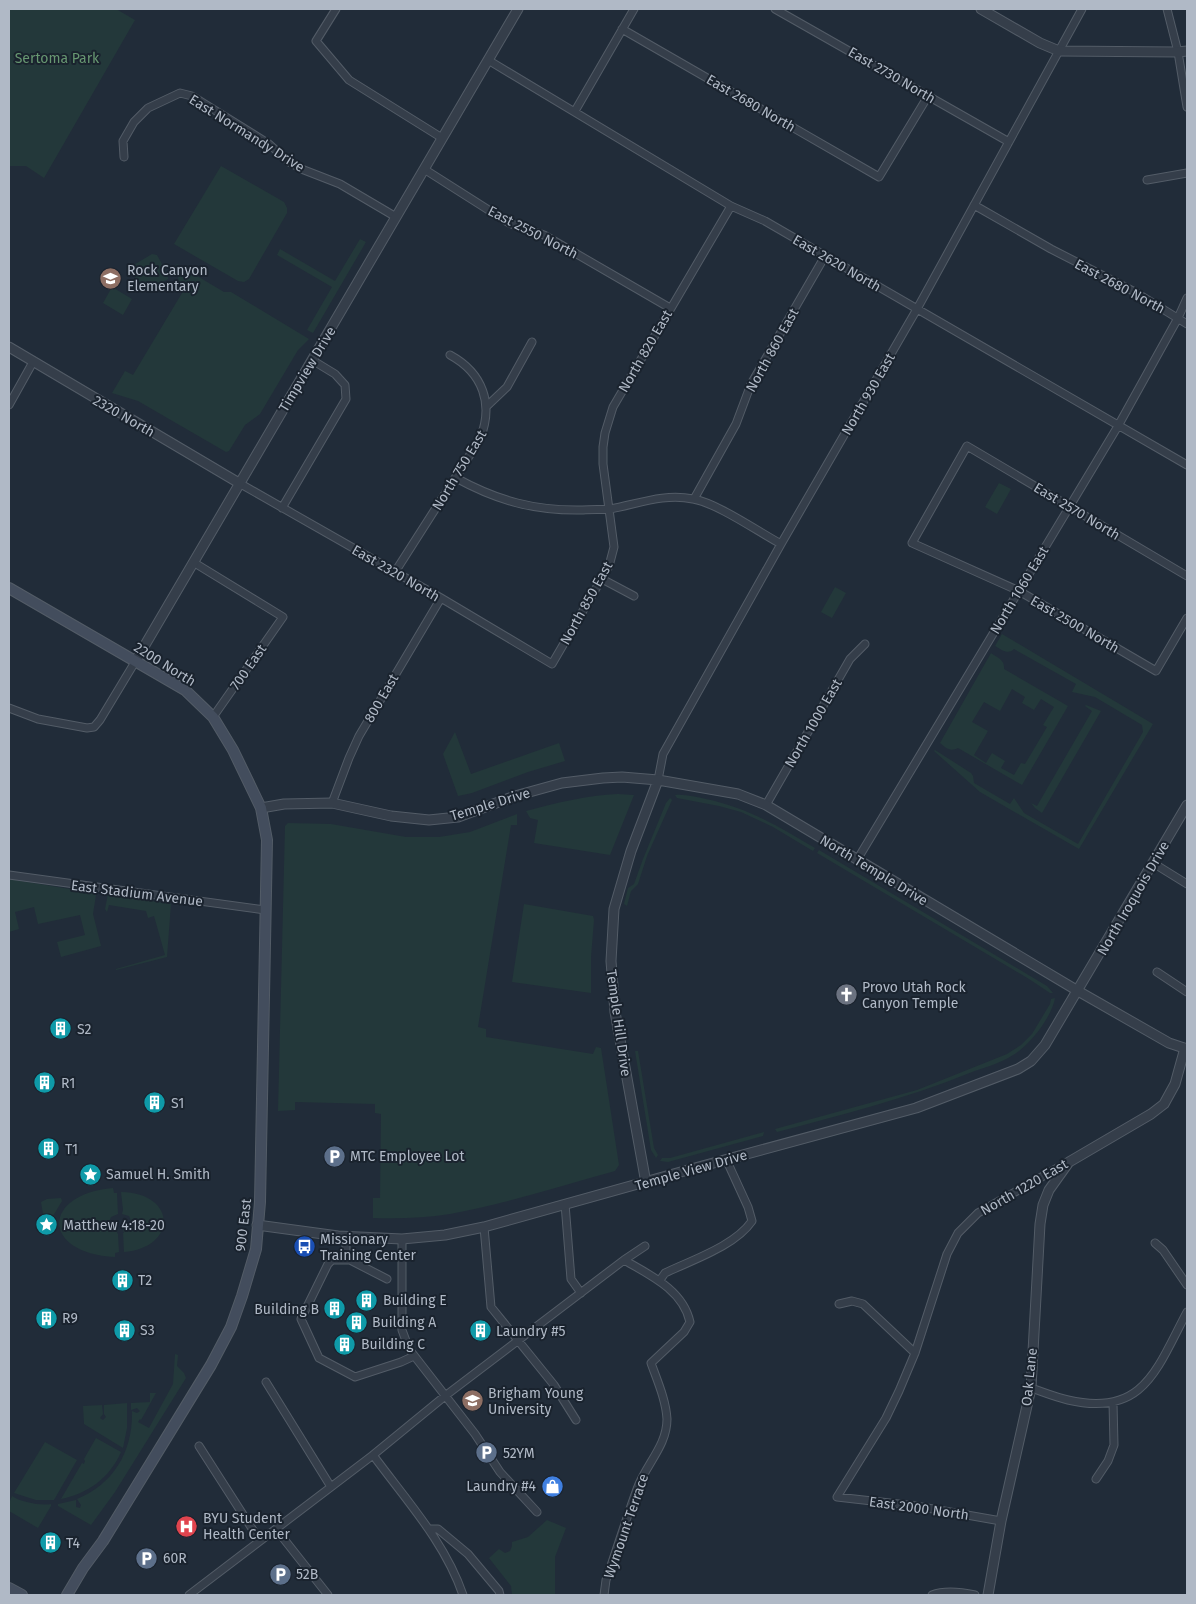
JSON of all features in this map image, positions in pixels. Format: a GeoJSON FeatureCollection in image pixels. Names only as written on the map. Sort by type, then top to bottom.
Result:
{"type":"FeatureCollection","features":[{"type":"Feature","properties":{"kind":"main road","name":"2200 North"},"geometry":{"type":"LineString","coordinates":[[9,588],[185,690],[213,717],[233,750],[261,808]]}},
{"type":"Feature","properties":{"kind":"main road","name":"900 East"},"geometry":{"type":"LineString","coordinates":[[67,1595],[133,1493],[221,1347],[236,1313],[256,1249],[260,1202],[267,840],[261,808]]}},
{"type":"Feature","properties":{"kind":"main road"},"geometry":{"type":"LineString","coordinates":[[9,1588],[22,1595]]}},
{"type":"Feature","properties":{"kind":"street"},"geometry":{"type":"LineString","coordinates":[[336,9],[316,41],[349,80],[442,138]]}},
{"type":"Feature","properties":{"kind":"street","name":"Timpview Drive"},"geometry":{"type":"LineString","coordinates":[[9,708],[38,719],[87,728],[98,723],[518,9]]}},
{"type":"Feature","properties":{"kind":"street"},"geometry":{"type":"LineString","coordinates":[[575,111],[634,9]]}},
{"type":"Feature","properties":{"kind":"street","name":"East 2730 North"},"geometry":{"type":"LineString","coordinates":[[775,9],[1009,142]]}},
{"type":"Feature","properties":{"kind":"street"},"geometry":{"type":"LineString","coordinates":[[981,9],[1040,43],[1059,51],[1183,51]]}},
{"type":"Feature","properties":{"kind":"street","name":"North 930 East"},"geometry":{"type":"LineString","coordinates":[[658,780],[663,754],[781,544],[918,309],[1082,9]]}},
{"type":"Feature","properties":{"kind":"street"},"geometry":{"type":"LineString","coordinates":[[1167,9],[1183,51],[1187,107]]}},
{"type":"Feature","properties":{"kind":"street","name":"East 2680 North"},"geometry":{"type":"LineString","coordinates":[[622,29],[879,177],[928,96]]}},
{"type":"Feature","properties":{"kind":"street","name":"East 2620 North"},"geometry":{"type":"LineString","coordinates":[[488,60],[730,206],[765,221],[1187,465]]}},
{"type":"Feature","properties":{"kind":"street","name":"East Normandy Drive"},"geometry":{"type":"LineString","coordinates":[[124,157],[123,142],[134,122],[148,108],[180,93],[192,96],[270,144],[296,166],[340,184],[396,217]]}},
{"type":"Feature","properties":{"kind":"street","name":"East 2550 North"},"geometry":{"type":"LineString","coordinates":[[424,169],[509,222],[544,236],[670,308]]}},
{"type":"Feature","properties":{"kind":"street"},"geometry":{"type":"LineString","coordinates":[[1147,180],[1187,173]]}},
{"type":"Feature","properties":{"kind":"street","name":"East 2680 North"},"geometry":{"type":"LineString","coordinates":[[974,205],[1051,249],[1135,292],[1187,324]]}},
{"type":"Feature","properties":{"kind":"street","name":"North 820 East"},"geometry":{"type":"LineString","coordinates":[[610,509],[603,455],[608,418],[730,206]]}},
{"type":"Feature","properties":{"kind":"street","name":"North 860 East"},"geometry":{"type":"LineString","coordinates":[[694,499],[736,424],[751,384],[825,256]]}},
{"type":"Feature","properties":{"kind":"street","name":"North 1060 East"},"geometry":{"type":"LineString","coordinates":[[857,860],[1118,426],[1178,318],[1187,298]]}},
{"type":"Feature","properties":{"kind":"street"},"geometry":{"type":"LineString","coordinates":[[450,355],[465,365],[475,375],[484,394],[487,406],[507,387],[532,342]]}},
{"type":"Feature","properties":{"kind":"street","name":"2320 North"},"geometry":{"type":"LineString","coordinates":[[9,347],[239,483]]}},
{"type":"Feature","properties":{"kind":"street"},"geometry":{"type":"LineString","coordinates":[[282,508],[346,399],[345,385],[335,374],[312,360]]}},
{"type":"Feature","properties":{"kind":"street"},"geometry":{"type":"LineString","coordinates":[[9,405],[33,362]]}},
{"type":"Feature","properties":{"kind":"street","name":"North 750 East"},"geometry":{"type":"LineString","coordinates":[[395,572],[480,439],[486,421],[487,406]]}},
{"type":"Feature","properties":{"kind":"street","name":"East 2570 North"},"geometry":{"type":"LineString","coordinates":[[912,543],[967,446],[1187,576]]}},
{"type":"Feature","properties":{"kind":"street"},"geometry":{"type":"LineString","coordinates":[[456,478],[499,498],[533,507],[568,510],[610,509],[662,498],[694,499],[714,507],[781,544]]}},
{"type":"Feature","properties":{"kind":"street","name":"East 2320 North"},"geometry":{"type":"LineString","coordinates":[[239,483],[441,598],[552,664]]}},
{"type":"Feature","properties":{"kind":"street","name":"North 850 East"},"geometry":{"type":"LineString","coordinates":[[552,664],[610,566],[614,547],[610,509]]}},
{"type":"Feature","properties":{"kind":"street","name":"East 2500 North"},"geometry":{"type":"LineString","coordinates":[[912,543],[1019,591],[1156,671],[1187,618]]}},
{"type":"Feature","properties":{"kind":"street","name":"700 East"},"geometry":{"type":"LineString","coordinates":[[193,562],[283,617],[213,717]]}},
{"type":"Feature","properties":{"kind":"street"},"geometry":{"type":"LineString","coordinates":[[602,579],[634,596]]}},
{"type":"Feature","properties":{"kind":"street","name":"800 East"},"geometry":{"type":"LineString","coordinates":[[332,804],[359,736],[441,598]]}},
{"type":"Feature","properties":{"kind":"street","name":"North 1000 East"},"geometry":{"type":"LineString","coordinates":[[766,805],[850,658],[865,644]]}},
{"type":"Feature","properties":{"kind":"street","name":"Temple Drive"},"geometry":{"type":"LineString","coordinates":[[261,808],[284,804],[332,804],[400,817],[429,820],[458,817],[515,796],[580,780],[622,777],[658,780]]}},
{"type":"Feature","properties":{"kind":"street","name":"North Temple Drive"},"geometry":{"type":"LineString","coordinates":[[658,780],[738,794],[766,805],[1078,991],[1169,1043],[1186,1047]]}},
{"type":"Feature","properties":{"kind":"street","name":"Temple Hill Drive"},"geometry":{"type":"LineString","coordinates":[[646,1182],[615,1012],[610,961],[614,909],[631,851],[658,780]]}},
{"type":"Feature","properties":{"kind":"street","name":"North Iroquois Drive"},"geometry":{"type":"LineString","coordinates":[[1078,991],[1187,805]]}},
{"type":"Feature","properties":{"kind":"street"},"geometry":{"type":"LineString","coordinates":[[1153,863],[1187,884]]}},
{"type":"Feature","properties":{"kind":"street","name":"East Stadium Avenue"},"geometry":{"type":"LineString","coordinates":[[9,875],[265,910]]}},
{"type":"Feature","properties":{"kind":"street"},"geometry":{"type":"LineString","coordinates":[[1157,972],[1187,992]]}},
{"type":"Feature","properties":{"kind":"street","name":"Temple View Drive"},"geometry":{"type":"LineString","coordinates":[[258,1225],[346,1236],[402,1239],[445,1235],[484,1227],[916,1108],[1018,1069],[1031,1061],[1038,1054],[1078,991]]}},
{"type":"Feature","properties":{"kind":"street","name":"North 1220 East"},"geometry":{"type":"LineString","coordinates":[[837,1497],[886,1418],[900,1391],[947,1254],[958,1233],[978,1213],[1151,1114],[1164,1104],[1175,1084],[1186,1047]]}},
{"type":"Feature","properties":{"kind":"street"},"geometry":{"type":"LineString","coordinates":[[660,1280],[665,1273],[726,1243],[746,1229],[752,1221],[748,1207],[726,1159]]}},
{"type":"Feature","properties":{"kind":"street","name":"Oak Lane"},"geometry":{"type":"LineString","coordinates":[[988,1595],[1001,1521],[1031,1388],[1040,1224],[1043,1205],[1049,1190],[1068,1162]]}},
{"type":"Feature","properties":{"kind":"street"},"geometry":{"type":"LineString","coordinates":[[565,1204],[570,1279],[581,1292]]}},
{"type":"Feature","properties":{"kind":"street"},"geometry":{"type":"LineString","coordinates":[[484,1227],[491,1307],[554,1385],[576,1420]]}},
{"type":"Feature","properties":{"kind":"street"},"geometry":{"type":"LineString","coordinates":[[346,1236],[346,1260]]}},
{"type":"Feature","properties":{"kind":"street"},"geometry":{"type":"LineString","coordinates":[[402,1239],[402,1330],[404,1340],[414,1356],[475,1434],[500,1472],[537,1512]]}},
{"type":"Feature","properties":{"kind":"street"},"geometry":{"type":"LineString","coordinates":[[1155,1243],[1163,1250],[1187,1285]]}},
{"type":"Feature","properties":{"kind":"street"},"geometry":{"type":"LineString","coordinates":[[189,1595],[373,1455],[445,1396],[581,1292],[645,1246]]}},
{"type":"Feature","properties":{"kind":"street"},"geometry":{"type":"LineString","coordinates":[[386,1279],[350,1260],[332,1260],[328,1264],[301,1319],[319,1358],[355,1377],[414,1356]]}},
{"type":"Feature","properties":{"kind":"street","name":"Wymount Terrace"},"geometry":{"type":"LineString","coordinates":[[604,1595],[606,1580],[637,1488],[646,1468],[659,1450],[665,1436],[667,1418],[652,1363],[684,1332],[690,1322],[688,1313],[674,1293],[660,1280],[624,1260]]}},
{"type":"Feature","properties":{"kind":"street"},"geometry":{"type":"LineString","coordinates":[[839,1304],[852,1301],[863,1304],[914,1353]]}},
{"type":"Feature","properties":{"kind":"street"},"geometry":{"type":"LineString","coordinates":[[1031,1388],[1068,1400],[1089,1403],[1113,1403],[1133,1396],[1149,1381],[1187,1312]]}},
{"type":"Feature","properties":{"kind":"street"},"geometry":{"type":"LineString","coordinates":[[266,1382],[331,1487]]}},
{"type":"Feature","properties":{"kind":"street"},"geometry":{"type":"LineString","coordinates":[[1096,1479],[1108,1461],[1114,1445],[1113,1403]]}},
{"type":"Feature","properties":{"kind":"street"},"geometry":{"type":"LineString","coordinates":[[199,1446],[260,1541]]}},
{"type":"Feature","properties":{"kind":"street"},"geometry":{"type":"LineString","coordinates":[[373,1455],[429,1529],[450,1561],[463,1595]]}},
{"type":"Feature","properties":{"kind":"street","name":"East 2000 North"},"geometry":{"type":"LineString","coordinates":[[837,1497],[916,1506],[1001,1521]]}},
{"type":"Feature","properties":{"kind":"street"},"geometry":{"type":"LineString","coordinates":[[276,1529],[328,1595]]}},
{"type":"Feature","properties":{"kind":"street"},"geometry":{"type":"LineString","coordinates":[[429,1529],[438,1529],[468,1554],[489,1578],[500,1595]]}},
{"type":"Feature","properties":{"kind":"street"},"geometry":{"type":"LineString","coordinates":[[932,1595],[939,1592],[975,1595]]}},
{"type":"Feature","properties":{"kind":"street"},"geometry":{"type":"LineString","coordinates":[[983,1595],[988,1595]]}},
{"type":"Feature","properties":{"kind":"green space","name":"Sertoma Park"},"geometry":{"type":"Polygon","coordinates":[[[9,9],[116,9],[135,20],[44,178],[26,166],[9,166],[9,9]]]}},
{"type":"Feature","properties":{"kind":"green space"},"geometry":{"type":"Polygon","coordinates":[[[221,166],[284,202],[287,208],[287,213],[249,279],[244,282],[238,281],[174,244],[221,166]]]}},
{"type":"Feature","properties":{"kind":"green space"},"geometry":{"type":"Polygon","coordinates":[[[360,239],[366,242],[313,333],[307,330],[332,287],[277,255],[280,249],[335,281],[360,239]]]}},
{"type":"Feature","properties":{"kind":"green space"},"geometry":{"type":"Polygon","coordinates":[[[152,254],[157,255],[168,275],[168,279],[147,292],[142,290],[131,270],[132,266],[152,254]]]}},
{"type":"Feature","properties":{"kind":"green space"},"geometry":{"type":"Polygon","coordinates":[[[177,264],[224,292],[231,292],[309,339],[298,350],[260,414],[245,425],[229,451],[226,452],[138,401],[112,393],[125,371],[133,375],[182,293],[175,266],[177,264]]]}},
{"type":"Feature","properties":{"kind":"green space"},"geometry":{"type":"Polygon","coordinates":[[[112,287],[132,299],[123,315],[103,303],[112,287]]]}},
{"type":"Feature","properties":{"kind":"green space"},"geometry":{"type":"Polygon","coordinates":[[[999,483],[1011,489],[997,514],[985,507],[999,483]]]}},
{"type":"Feature","properties":{"kind":"green space"},"geometry":{"type":"Polygon","coordinates":[[[835,587],[846,593],[832,618],[821,612],[835,587]]]}},
{"type":"Feature","properties":{"kind":"green space"},"geometry":{"type":"Polygon","coordinates":[[[1002,634],[1153,724],[1079,849],[980,792],[934,751],[971,773],[974,783],[1010,804],[1014,798],[1024,813],[1078,844],[1143,732],[1142,725],[1095,697],[1072,692],[1076,684],[1014,649],[1007,652],[995,646],[1002,634]]]}},
{"type":"Feature","properties":{"kind":"green space"},"geometry":{"type":"Polygon","coordinates":[[[991,653],[1002,661],[1004,669],[1068,706],[1022,785],[958,748],[946,748],[940,743],[991,653]],[[1012,689],[1000,711],[984,702],[972,722],[988,731],[974,755],[986,763],[992,753],[1005,761],[1001,768],[1014,775],[1021,763],[1025,764],[1047,727],[1043,725],[1054,707],[1041,699],[1034,710],[1022,703],[1025,697],[1012,689]]]}},
{"type":"Feature","properties":{"kind":"green space"},"geometry":{"type":"Polygon","coordinates":[[[1086,705],[1101,711],[1042,813],[1031,803],[1037,806],[1092,711],[1086,705]]]}},
{"type":"Feature","properties":{"kind":"green space"},"geometry":{"type":"Polygon","coordinates":[[[455,732],[471,774],[559,743],[565,761],[528,772],[472,793],[458,796],[443,754],[455,732]]]}},
{"type":"Feature","properties":{"kind":"green space"},"geometry":{"type":"Polygon","coordinates":[[[618,794],[634,795],[610,855],[534,843],[538,820],[530,818],[526,811],[561,802],[618,794]]]}},
{"type":"Feature","properties":{"kind":"green space"},"geometry":{"type":"Polygon","coordinates":[[[675,795],[694,797],[736,807],[775,825],[815,848],[813,851],[773,827],[741,812],[677,798],[675,795]]]}},
{"type":"Feature","properties":{"kind":"green space"},"geometry":{"type":"Polygon","coordinates":[[[670,798],[672,800],[647,856],[638,884],[631,891],[627,906],[624,904],[628,888],[634,884],[666,803],[670,798]]]}},
{"type":"Feature","properties":{"kind":"green space"},"geometry":{"type":"Polygon","coordinates":[[[517,814],[517,825],[511,825],[478,1027],[486,1029],[486,1037],[593,1054],[596,1047],[601,1048],[619,1165],[615,1171],[471,1210],[422,1217],[373,1218],[373,1198],[380,1198],[381,1114],[375,1113],[375,1104],[295,1102],[295,1110],[278,1111],[285,826],[288,823],[331,824],[406,837],[439,837],[470,832],[517,814]]]}},
{"type":"Feature","properties":{"kind":"green space"},"geometry":{"type":"Polygon","coordinates":[[[819,850],[1047,986],[1053,993],[1050,993],[817,853],[819,850]]]}},
{"type":"Feature","properties":{"kind":"green space"},"geometry":{"type":"Polygon","coordinates":[[[9,879],[94,893],[96,895],[93,914],[101,946],[61,957],[57,942],[85,935],[80,915],[38,924],[34,907],[15,912],[19,929],[9,932],[9,879]]]}},
{"type":"Feature","properties":{"kind":"green space"},"geometry":{"type":"Polygon","coordinates":[[[108,894],[171,904],[167,957],[116,970],[165,955],[154,916],[148,918],[146,911],[109,905],[107,912],[105,909],[108,894]]]}},
{"type":"Feature","properties":{"kind":"green space"},"geometry":{"type":"Polygon","coordinates":[[[524,904],[593,916],[591,993],[512,982],[524,904]]]}},
{"type":"Feature","properties":{"kind":"green space"},"geometry":{"type":"Polygon","coordinates":[[[1055,998],[1045,1022],[1033,1038],[1019,1051],[1002,1061],[944,1083],[873,1106],[777,1132],[775,1129],[917,1090],[1007,1054],[1021,1045],[1032,1034],[1050,1004],[1051,999],[1055,998]]]}},
{"type":"Feature","properties":{"kind":"green space"},"geometry":{"type":"Polygon","coordinates":[[[635,1051],[638,1051],[654,1148],[658,1155],[656,1158],[651,1150],[635,1051]]]}},
{"type":"Feature","properties":{"kind":"green space"},"geometry":{"type":"Polygon","coordinates":[[[764,1132],[763,1136],[668,1162],[660,1161],[662,1158],[670,1158],[764,1132]]]}},
{"type":"Feature","properties":{"kind":"green space"},"geometry":{"type":"Polygon","coordinates":[[[113,1188],[114,1193],[117,1193],[118,1214],[111,1217],[109,1222],[111,1226],[118,1229],[119,1252],[115,1253],[115,1257],[90,1253],[73,1245],[63,1235],[59,1223],[63,1211],[73,1201],[90,1193],[113,1188]]]}},
{"type":"Feature","properties":{"kind":"green space"},"geometry":{"type":"Polygon","coordinates":[[[121,1192],[140,1195],[153,1201],[161,1210],[164,1221],[161,1232],[154,1241],[141,1248],[124,1252],[123,1229],[129,1226],[131,1221],[129,1216],[122,1214],[121,1192]]]}},
{"type":"Feature","properties":{"kind":"green space"},"geometry":{"type":"Polygon","coordinates":[[[61,1198],[62,1201],[53,1216],[43,1214],[41,1202],[47,1199],[61,1198]]]}},
{"type":"Feature","properties":{"kind":"green space"},"geometry":{"type":"Polygon","coordinates":[[[175,1354],[178,1355],[177,1366],[186,1378],[115,1492],[91,1525],[58,1506],[58,1504],[76,1500],[76,1507],[80,1508],[81,1505],[77,1499],[90,1493],[111,1475],[119,1464],[129,1440],[132,1411],[137,1413],[140,1411],[137,1408],[131,1410],[131,1403],[150,1402],[150,1393],[156,1393],[138,1422],[149,1428],[173,1384],[175,1354]]]}},
{"type":"Feature","properties":{"kind":"green space"},"geometry":{"type":"Polygon","coordinates":[[[127,1403],[127,1428],[123,1448],[84,1424],[83,1406],[102,1405],[103,1414],[100,1418],[103,1420],[106,1417],[104,1405],[127,1403]]]}},
{"type":"Feature","properties":{"kind":"green space"},"geometry":{"type":"Polygon","coordinates":[[[96,1438],[121,1452],[111,1470],[89,1489],[61,1499],[82,1463],[84,1464],[84,1459],[96,1438]]]}},
{"type":"Feature","properties":{"kind":"green space"},"geometry":{"type":"Polygon","coordinates":[[[45,1442],[77,1460],[54,1500],[36,1500],[14,1493],[45,1442]]]}},
{"type":"Feature","properties":{"kind":"green space"},"geometry":{"type":"Polygon","coordinates":[[[12,1496],[31,1503],[51,1504],[38,1528],[9,1511],[9,1503],[12,1496]]]}},
{"type":"Feature","properties":{"kind":"green space"},"geometry":{"type":"Polygon","coordinates":[[[547,1520],[566,1528],[555,1557],[555,1595],[512,1595],[511,1586],[489,1558],[499,1549],[505,1553],[510,1551],[512,1542],[528,1537],[547,1520]]]}},
{"type":"Feature","properties":{"kind":"place","name":"Rock Canyon Elementary"},"geometry":{"type":"Point","coordinates":[111,278]}},
{"type":"Feature","properties":{"kind":"place","name":"Provo Utah Rock Canyon Temple"},"geometry":{"type":"Point","coordinates":[846,995]}},
{"type":"Feature","properties":{"kind":"place","name":"S2"},"geometry":{"type":"Point","coordinates":[61,1029]}},
{"type":"Feature","properties":{"kind":"place","name":"R1"},"geometry":{"type":"Point","coordinates":[45,1083]}},
{"type":"Feature","properties":{"kind":"place","name":"S1"},"geometry":{"type":"Point","coordinates":[155,1103]}},
{"type":"Feature","properties":{"kind":"place","name":"T1"},"geometry":{"type":"Point","coordinates":[49,1149]}},
{"type":"Feature","properties":{"kind":"place","name":"MTC Employee Lot"},"geometry":{"type":"Point","coordinates":[334,1156]}},
{"type":"Feature","properties":{"kind":"place","name":"Samuel H. Smith"},"geometry":{"type":"Point","coordinates":[90,1174]}},
{"type":"Feature","properties":{"kind":"place","name":"Matthew 4:18-20"},"geometry":{"type":"Point","coordinates":[47,1225]}},
{"type":"Feature","properties":{"kind":"place","name":"Missionary Training Center"},"geometry":{"type":"Point","coordinates":[304,1247]}},
{"type":"Feature","properties":{"kind":"place","name":"T2"},"geometry":{"type":"Point","coordinates":[122,1280]}},
{"type":"Feature","properties":{"kind":"place","name":"Building E"},"geometry":{"type":"Point","coordinates":[367,1300]}},
{"type":"Feature","properties":{"kind":"place","name":"Building B"},"geometry":{"type":"Point","coordinates":[335,1309]}},
{"type":"Feature","properties":{"kind":"place","name":"R9"},"geometry":{"type":"Point","coordinates":[46,1318]}},
{"type":"Feature","properties":{"kind":"place","name":"Building A"},"geometry":{"type":"Point","coordinates":[356,1322]}},
{"type":"Feature","properties":{"kind":"place","name":"S3"},"geometry":{"type":"Point","coordinates":[124,1330]}},
{"type":"Feature","properties":{"kind":"place","name":"Laundry #5"},"geometry":{"type":"Point","coordinates":[480,1331]}},
{"type":"Feature","properties":{"kind":"place","name":"Building C"},"geometry":{"type":"Point","coordinates":[345,1344]}},
{"type":"Feature","properties":{"kind":"place","name":"Brigham Young University"},"geometry":{"type":"Point","coordinates":[472,1401]}},
{"type":"Feature","properties":{"kind":"place","name":"52YM"},"geometry":{"type":"Point","coordinates":[487,1453]}},
{"type":"Feature","properties":{"kind":"place","name":"Laundry #4"},"geometry":{"type":"Point","coordinates":[552,1486]}},
{"type":"Feature","properties":{"kind":"place","name":"BYU Student Health Center"},"geometry":{"type":"Point","coordinates":[187,1526]}},
{"type":"Feature","properties":{"kind":"place","name":"T4"},"geometry":{"type":"Point","coordinates":[50,1543]}},
{"type":"Feature","properties":{"kind":"place","name":"60R"},"geometry":{"type":"Point","coordinates":[147,1558]}},
{"type":"Feature","properties":{"kind":"place","name":"52B"},"geometry":{"type":"Point","coordinates":[280,1574]}}]}
